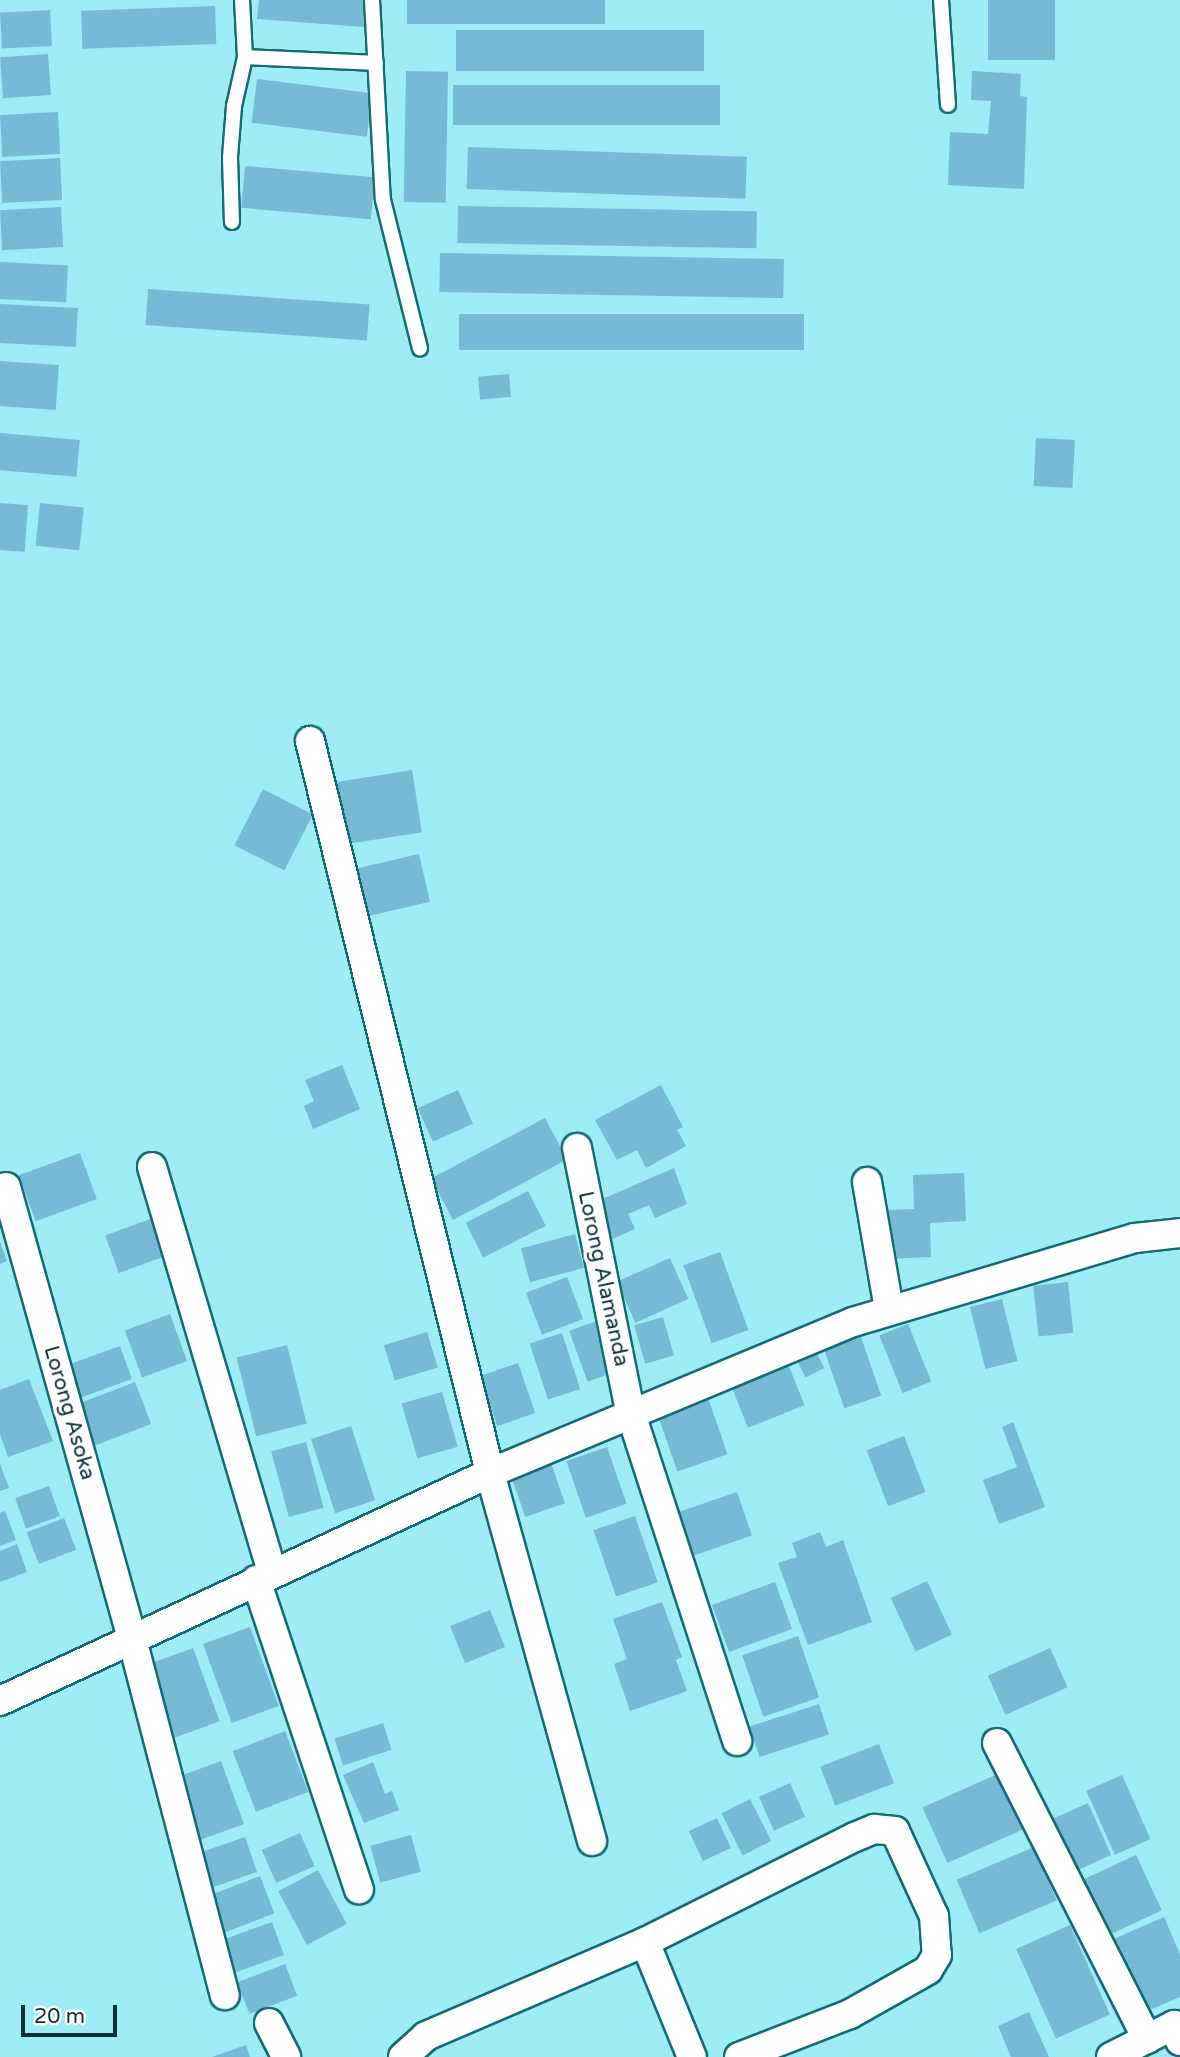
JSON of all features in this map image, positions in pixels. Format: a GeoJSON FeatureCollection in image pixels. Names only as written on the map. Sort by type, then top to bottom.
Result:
{"type":"FeatureCollection","features":[{"type":"Feature","properties":{"kind":"street"},"geometry":{"type":"LineString","coordinates":[[310,740],[490,1473],[592,1841]]}},
{"type":"Feature","properties":{"kind":"street","name":"Lorong Alamanda"},"geometry":{"type":"LineString","coordinates":[[576,1147],[630,1411],[737,1741]]}},
{"type":"Feature","properties":{"kind":"street"},"geometry":{"type":"LineString","coordinates":[[152,1167],[264,1577],[359,1889]]}},
{"type":"Feature","properties":{"kind":"street"},"geometry":{"type":"LineString","coordinates":[[867,1182],[889,1310]]}},
{"type":"Feature","properties":{"kind":"street","name":"Lorong Asoka"},"geometry":{"type":"LineString","coordinates":[[6,1187],[132,1639],[225,1995]]}},
{"type":"Feature","properties":{"kind":"street"},"geometry":{"type":"LineString","coordinates":[[0,1700],[630,1411],[889,1310],[1135,1238],[1180,1233]]}},
{"type":"Feature","properties":{"kind":"street"},"geometry":{"type":"LineString","coordinates":[[997,1743],[1147,2039]]}},
{"type":"Feature","properties":{"kind":"street"},"geometry":{"type":"LineString","coordinates":[[403,2057],[426,2036],[645,1942],[874,1829],[895,1831],[934,1916],[937,1955],[928,1970],[850,2014],[739,2057]]}},
{"type":"Feature","properties":{"kind":"street"},"geometry":{"type":"LineString","coordinates":[[645,1942],[692,2057]]}},
{"type":"Feature","properties":{"kind":"street"},"geometry":{"type":"LineString","coordinates":[[268,2023],[286,2057]]}},
{"type":"Feature","properties":{"kind":"street"},"geometry":{"type":"LineString","coordinates":[[1111,2057],[1147,2039],[1178,2030]]}},
{"type":"Feature","properties":{"kind":"lane"},"geometry":{"type":"LineString","coordinates":[[232,222],[234,106],[245,57],[242,0]]}},
{"type":"Feature","properties":{"kind":"lane"},"geometry":{"type":"LineString","coordinates":[[372,0],[383,200],[420,348]]}},
{"type":"Feature","properties":{"kind":"lane"},"geometry":{"type":"LineString","coordinates":[[942,0],[948,105]]}},
{"type":"Feature","properties":{"kind":"lane"},"geometry":{"type":"LineString","coordinates":[[245,57],[376,63]]}},
{"type":"Feature","properties":{"kind":"building"},"geometry":{"type":"Polygon","coordinates":[[[259,0],[366,0],[364,27],[257,19],[259,0]]]}},
{"type":"Feature","properties":{"kind":"building"},"geometry":{"type":"Polygon","coordinates":[[[407,0],[605,0],[605,24],[407,24],[407,0]]]}},
{"type":"Feature","properties":{"kind":"building"},"geometry":{"type":"Polygon","coordinates":[[[988,0],[1055,0],[1055,60],[988,60],[988,0]]]}},
{"type":"Feature","properties":{"kind":"building"},"geometry":{"type":"Polygon","coordinates":[[[215,6],[216,44],[82,49],[81,11],[215,6]]]}},
{"type":"Feature","properties":{"kind":"building"},"geometry":{"type":"Polygon","coordinates":[[[50,10],[52,46],[2,49],[0,13],[50,10]]]}},
{"type":"Feature","properties":{"kind":"building"},"geometry":{"type":"Polygon","coordinates":[[[456,30],[704,30],[704,71],[456,71],[456,30]]]}},
{"type":"Feature","properties":{"kind":"building"},"geometry":{"type":"Polygon","coordinates":[[[48,54],[51,95],[3,98],[0,57],[48,54]]]}},
{"type":"Feature","properties":{"kind":"building"},"geometry":{"type":"Polygon","coordinates":[[[406,71],[448,72],[446,203],[404,202],[406,71]]]}},
{"type":"Feature","properties":{"kind":"building"},"geometry":{"type":"Polygon","coordinates":[[[972,71],[1021,74],[1020,96],[1027,97],[1024,189],[948,185],[950,132],[988,134],[991,101],[971,100],[972,71]]]}},
{"type":"Feature","properties":{"kind":"building"},"geometry":{"type":"Polygon","coordinates":[[[257,79],[372,93],[367,137],[252,123],[257,79]]]}},
{"type":"Feature","properties":{"kind":"building"},"geometry":{"type":"Polygon","coordinates":[[[453,85],[720,85],[720,125],[453,125],[453,85]]]}},
{"type":"Feature","properties":{"kind":"building"},"geometry":{"type":"Polygon","coordinates":[[[58,112],[60,154],[2,157],[0,115],[58,112]]]}},
{"type":"Feature","properties":{"kind":"building"},"geometry":{"type":"Polygon","coordinates":[[[468,147],[747,157],[745,199],[467,189],[468,147]]]}},
{"type":"Feature","properties":{"kind":"building"},"geometry":{"type":"Polygon","coordinates":[[[60,158],[62,200],[2,203],[0,161],[60,158]]]}},
{"type":"Feature","properties":{"kind":"building"},"geometry":{"type":"Polygon","coordinates":[[[245,166],[375,177],[371,219],[241,208],[245,166]]]}},
{"type":"Feature","properties":{"kind":"building"},"geometry":{"type":"Polygon","coordinates":[[[458,206],[757,211],[756,248],[457,243],[458,206]]]}},
{"type":"Feature","properties":{"kind":"building"},"geometry":{"type":"Polygon","coordinates":[[[61,207],[63,247],[2,250],[0,210],[61,207]]]}},
{"type":"Feature","properties":{"kind":"building"},"geometry":{"type":"Polygon","coordinates":[[[440,253],[784,259],[783,298],[439,292],[440,253]]]}},
{"type":"Feature","properties":{"kind":"building"},"geometry":{"type":"Polygon","coordinates":[[[0,262],[68,266],[66,303],[0,299],[0,262]]]}},
{"type":"Feature","properties":{"kind":"building"},"geometry":{"type":"Polygon","coordinates":[[[148,289],[369,304],[367,340],[145,325],[148,289]]]}},
{"type":"Feature","properties":{"kind":"building"},"geometry":{"type":"Polygon","coordinates":[[[0,304],[78,308],[76,347],[0,343],[0,304]]]}},
{"type":"Feature","properties":{"kind":"building"},"geometry":{"type":"Polygon","coordinates":[[[459,314],[804,314],[804,350],[459,350],[459,314]]]}},
{"type":"Feature","properties":{"kind":"building"},"geometry":{"type":"Polygon","coordinates":[[[0,361],[59,365],[56,410],[0,406],[0,361]]]}},
{"type":"Feature","properties":{"kind":"building"},"geometry":{"type":"Polygon","coordinates":[[[509,374],[511,397],[480,400],[478,377],[509,374]]]}},
{"type":"Feature","properties":{"kind":"building"},"geometry":{"type":"Polygon","coordinates":[[[0,433],[80,440],[76,477],[0,470],[0,433]]]}},
{"type":"Feature","properties":{"kind":"building"},"geometry":{"type":"Polygon","coordinates":[[[1036,438],[1075,440],[1072,488],[1033,486],[1036,438]]]}},
{"type":"Feature","properties":{"kind":"building"},"geometry":{"type":"Polygon","coordinates":[[[0,503],[28,505],[25,552],[0,550],[0,503]]]}},
{"type":"Feature","properties":{"kind":"building"},"geometry":{"type":"Polygon","coordinates":[[[40,503],[84,508],[79,550],[36,546],[40,503]]]}},
{"type":"Feature","properties":{"kind":"building"},"geometry":{"type":"Polygon","coordinates":[[[412,770],[422,832],[339,845],[329,783],[412,770]]]}},
{"type":"Feature","properties":{"kind":"building"},"geometry":{"type":"Polygon","coordinates":[[[263,789],[313,814],[284,871],[234,845],[263,789]]]}},
{"type":"Feature","properties":{"kind":"building"},"geometry":{"type":"Polygon","coordinates":[[[419,854],[430,902],[368,916],[357,868],[419,854]]]}},
{"type":"Feature","properties":{"kind":"building"},"geometry":{"type":"Polygon","coordinates":[[[342,1065],[360,1109],[313,1129],[304,1106],[314,1101],[305,1080],[342,1065]]]}},
{"type":"Feature","properties":{"kind":"building"},"geometry":{"type":"Polygon","coordinates":[[[661,1085],[683,1127],[677,1130],[686,1146],[646,1168],[637,1150],[617,1160],[595,1120],[661,1085]]]}},
{"type":"Feature","properties":{"kind":"building"},"geometry":{"type":"Polygon","coordinates":[[[458,1090],[473,1124],[433,1142],[418,1108],[458,1090]]]}},
{"type":"Feature","properties":{"kind":"building"},"geometry":{"type":"Polygon","coordinates":[[[545,1118],[567,1159],[453,1220],[431,1179],[545,1118]]]}},
{"type":"Feature","properties":{"kind":"building"},"geometry":{"type":"Polygon","coordinates":[[[80,1153],[97,1199],[36,1221],[19,1175],[80,1153]]]}},
{"type":"Feature","properties":{"kind":"building"},"geometry":{"type":"Polygon","coordinates":[[[674,1168],[687,1204],[655,1218],[649,1205],[628,1214],[635,1229],[610,1240],[593,1203],[674,1168]]]}},
{"type":"Feature","properties":{"kind":"building"},"geometry":{"type":"Polygon","coordinates":[[[964,1173],[966,1221],[930,1223],[931,1257],[888,1259],[886,1210],[914,1209],[913,1175],[964,1173]]]}},
{"type":"Feature","properties":{"kind":"building"},"geometry":{"type":"Polygon","coordinates":[[[528,1191],[546,1226],[483,1258],[466,1223],[528,1191]]]}},
{"type":"Feature","properties":{"kind":"building"},"geometry":{"type":"Polygon","coordinates":[[[153,1218],[167,1256],[119,1273],[105,1235],[153,1218]]]}},
{"type":"Feature","properties":{"kind":"building"},"geometry":{"type":"Polygon","coordinates":[[[575,1234],[584,1268],[530,1282],[521,1248],[575,1234]]]}},
{"type":"Feature","properties":{"kind":"building"},"geometry":{"type":"Polygon","coordinates":[[[0,1242],[7,1261],[0,1264],[0,1242]]]}},
{"type":"Feature","properties":{"kind":"building"},"geometry":{"type":"Polygon","coordinates":[[[720,1252],[748,1330],[712,1343],[683,1265],[720,1252]]]}},
{"type":"Feature","properties":{"kind":"building"},"geometry":{"type":"Polygon","coordinates":[[[670,1258],[688,1299],[635,1323],[617,1282],[670,1258]]]}},
{"type":"Feature","properties":{"kind":"building"},"geometry":{"type":"Polygon","coordinates":[[[567,1277],[583,1319],[542,1335],[526,1293],[567,1277]]]}},
{"type":"Feature","properties":{"kind":"building"},"geometry":{"type":"Polygon","coordinates":[[[1068,1282],[1073,1333],[1039,1336],[1033,1286],[1068,1282]]]}},
{"type":"Feature","properties":{"kind":"building"},"geometry":{"type":"Polygon","coordinates":[[[1002,1299],[1017,1361],[985,1369],[970,1307],[1002,1299]]]}},
{"type":"Feature","properties":{"kind":"building"},"geometry":{"type":"Polygon","coordinates":[[[170,1314],[187,1361],[142,1377],[125,1330],[170,1314]]]}},
{"type":"Feature","properties":{"kind":"building"},"geometry":{"type":"Polygon","coordinates":[[[663,1317],[674,1355],[645,1364],[634,1325],[663,1317]]]}},
{"type":"Feature","properties":{"kind":"building"},"geometry":{"type":"Polygon","coordinates":[[[602,1319],[620,1370],[588,1382],[569,1331],[602,1319]]]}},
{"type":"Feature","properties":{"kind":"building"},"geometry":{"type":"Polygon","coordinates":[[[908,1324],[931,1381],[902,1393],[879,1336],[908,1324]]]}},
{"type":"Feature","properties":{"kind":"building"},"geometry":{"type":"Polygon","coordinates":[[[427,1332],[438,1367],[395,1381],[384,1345],[427,1332]]]}},
{"type":"Feature","properties":{"kind":"building"},"geometry":{"type":"Polygon","coordinates":[[[562,1333],[580,1389],[548,1400],[530,1344],[562,1333]]]}},
{"type":"Feature","properties":{"kind":"building"},"geometry":{"type":"Polygon","coordinates":[[[861,1337],[881,1396],[844,1408],[824,1350],[861,1337]]]}},
{"type":"Feature","properties":{"kind":"building"},"geometry":{"type":"Polygon","coordinates":[[[812,1344],[824,1368],[806,1378],[793,1354],[812,1344]]]}},
{"type":"Feature","properties":{"kind":"building"},"geometry":{"type":"Polygon","coordinates":[[[287,1345],[307,1424],[256,1436],[237,1358],[287,1345]]]}},
{"type":"Feature","properties":{"kind":"building"},"geometry":{"type":"Polygon","coordinates":[[[120,1346],[132,1379],[77,1399],[65,1366],[120,1346]]]}},
{"type":"Feature","properties":{"kind":"building"},"geometry":{"type":"Polygon","coordinates":[[[784,1354],[805,1405],[748,1428],[727,1377],[784,1354]]]}},
{"type":"Feature","properties":{"kind":"building"},"geometry":{"type":"Polygon","coordinates":[[[518,1363],[535,1413],[497,1426],[480,1376],[518,1363]]]}},
{"type":"Feature","properties":{"kind":"building"},"geometry":{"type":"Polygon","coordinates":[[[29,1379],[53,1441],[8,1457],[0,1434],[0,1390],[29,1379]]]}},
{"type":"Feature","properties":{"kind":"building"},"geometry":{"type":"Polygon","coordinates":[[[135,1382],[151,1424],[92,1447],[76,1405],[135,1382]]]}},
{"type":"Feature","properties":{"kind":"building"},"geometry":{"type":"Polygon","coordinates":[[[705,1389],[727,1454],[677,1471],[655,1406],[705,1389]]]}},
{"type":"Feature","properties":{"kind":"building"},"geometry":{"type":"Polygon","coordinates":[[[442,1392],[458,1447],[417,1458],[402,1404],[442,1392]]]}},
{"type":"Feature","properties":{"kind":"building"},"geometry":{"type":"Polygon","coordinates":[[[1013,1422],[1045,1507],[999,1524],[983,1480],[1017,1467],[1002,1427],[1013,1422]]]}},
{"type":"Feature","properties":{"kind":"building"},"geometry":{"type":"Polygon","coordinates":[[[351,1426],[375,1500],[335,1513],[311,1439],[351,1426]]]}},
{"type":"Feature","properties":{"kind":"building"},"geometry":{"type":"Polygon","coordinates":[[[904,1436],[926,1492],[888,1506],[867,1450],[904,1436]]]}},
{"type":"Feature","properties":{"kind":"building"},"geometry":{"type":"Polygon","coordinates":[[[306,1442],[324,1508],[289,1517],[271,1451],[306,1442]]]}},
{"type":"Feature","properties":{"kind":"building"},"geometry":{"type":"Polygon","coordinates":[[[607,1447],[627,1504],[586,1518],[566,1461],[607,1447]]]}},
{"type":"Feature","properties":{"kind":"building"},"geometry":{"type":"Polygon","coordinates":[[[549,1457],[565,1503],[525,1517],[509,1471],[549,1457]]]}},
{"type":"Feature","properties":{"kind":"building"},"geometry":{"type":"Polygon","coordinates":[[[0,1464],[9,1488],[0,1491],[0,1464]]]}},
{"type":"Feature","properties":{"kind":"building"},"geometry":{"type":"Polygon","coordinates":[[[49,1486],[60,1516],[26,1528],[15,1498],[49,1486]]]}},
{"type":"Feature","properties":{"kind":"building"},"geometry":{"type":"Polygon","coordinates":[[[737,1492],[752,1535],[691,1556],[676,1513],[737,1492]]]}},
{"type":"Feature","properties":{"kind":"building"},"geometry":{"type":"Polygon","coordinates":[[[5,1511],[16,1540],[0,1546],[0,1513],[5,1511]]]}},
{"type":"Feature","properties":{"kind":"building"},"geometry":{"type":"Polygon","coordinates":[[[635,1516],[658,1582],[616,1597],[593,1530],[635,1516]]]}},
{"type":"Feature","properties":{"kind":"building"},"geometry":{"type":"Polygon","coordinates":[[[64,1518],[76,1550],[39,1564],[27,1532],[64,1518]]]}},
{"type":"Feature","properties":{"kind":"building"},"geometry":{"type":"Polygon","coordinates":[[[820,1532],[826,1547],[843,1540],[872,1622],[808,1645],[778,1563],[797,1557],[792,1543],[820,1532]]]}},
{"type":"Feature","properties":{"kind":"building"},"geometry":{"type":"Polygon","coordinates":[[[17,1544],[27,1572],[0,1582],[0,1551],[17,1544]]]}},
{"type":"Feature","properties":{"kind":"building"},"geometry":{"type":"Polygon","coordinates":[[[927,1581],[952,1634],[916,1651],[891,1598],[927,1581]]]}},
{"type":"Feature","properties":{"kind":"building"},"geometry":{"type":"Polygon","coordinates":[[[775,1582],[792,1629],[729,1652],[712,1605],[775,1582]]]}},
{"type":"Feature","properties":{"kind":"building"},"geometry":{"type":"Polygon","coordinates":[[[662,1602],[682,1657],[676,1660],[687,1691],[630,1711],[614,1664],[627,1659],[613,1619],[662,1602]]]}},
{"type":"Feature","properties":{"kind":"building"},"geometry":{"type":"Polygon","coordinates":[[[490,1610],[505,1647],[465,1663],[450,1626],[490,1610]]]}},
{"type":"Feature","properties":{"kind":"building"},"geometry":{"type":"Polygon","coordinates":[[[250,1627],[279,1706],[232,1723],[203,1644],[250,1627]]]}},
{"type":"Feature","properties":{"kind":"building"},"geometry":{"type":"Polygon","coordinates":[[[798,1636],[819,1697],[763,1717],[742,1655],[798,1636]]]}},
{"type":"Feature","properties":{"kind":"building"},"geometry":{"type":"Polygon","coordinates":[[[193,1648],[220,1721],[171,1739],[144,1666],[193,1648]]]}},
{"type":"Feature","properties":{"kind":"building"},"geometry":{"type":"Polygon","coordinates":[[[1050,1648],[1067,1687],[1005,1715],[988,1676],[1050,1648]]]}},
{"type":"Feature","properties":{"kind":"building"},"geometry":{"type":"Polygon","coordinates":[[[819,1704],[829,1734],[759,1757],[750,1727],[819,1704]]]}},
{"type":"Feature","properties":{"kind":"building"},"geometry":{"type":"Polygon","coordinates":[[[383,1723],[392,1750],[343,1765],[334,1739],[383,1723]]]}},
{"type":"Feature","properties":{"kind":"building"},"geometry":{"type":"Polygon","coordinates":[[[285,1731],[308,1792],[256,1812],[233,1751],[285,1731]]]}},
{"type":"Feature","properties":{"kind":"building"},"geometry":{"type":"Polygon","coordinates":[[[879,1744],[894,1783],[835,1806],[820,1767],[879,1744]]]}},
{"type":"Feature","properties":{"kind":"building"},"geometry":{"type":"Polygon","coordinates":[[[221,1761],[244,1824],[199,1840],[176,1777],[221,1761]]]}},
{"type":"Feature","properties":{"kind":"building"},"geometry":{"type":"Polygon","coordinates":[[[373,1762],[385,1794],[392,1791],[399,1810],[364,1823],[343,1775],[373,1762]]]}},
{"type":"Feature","properties":{"kind":"building"},"geometry":{"type":"Polygon","coordinates":[[[1002,1772],[1027,1828],[947,1863],[923,1807],[1002,1772]]]}},
{"type":"Feature","properties":{"kind":"building"},"geometry":{"type":"Polygon","coordinates":[[[1122,1775],[1150,1839],[1115,1855],[1086,1791],[1122,1775]]]}},
{"type":"Feature","properties":{"kind":"building"},"geometry":{"type":"Polygon","coordinates":[[[790,1783],[805,1817],[774,1831],[759,1797],[790,1783]]]}},
{"type":"Feature","properties":{"kind":"building"},"geometry":{"type":"Polygon","coordinates":[[[750,1799],[771,1841],[743,1855],[721,1814],[750,1799]]]}},
{"type":"Feature","properties":{"kind":"building"},"geometry":{"type":"Polygon","coordinates":[[[1088,1803],[1111,1855],[1072,1873],[1049,1820],[1088,1803]]]}},
{"type":"Feature","properties":{"kind":"building"},"geometry":{"type":"Polygon","coordinates":[[[717,1818],[731,1848],[703,1861],[689,1831],[717,1818]]]}},
{"type":"Feature","properties":{"kind":"building"},"geometry":{"type":"Polygon","coordinates":[[[300,1833],[315,1866],[276,1883],[262,1850],[300,1833]]]}},
{"type":"Feature","properties":{"kind":"building"},"geometry":{"type":"Polygon","coordinates":[[[411,1835],[421,1872],[380,1883],[370,1846],[411,1835]]]}},
{"type":"Feature","properties":{"kind":"building"},"geometry":{"type":"Polygon","coordinates":[[[245,1837],[257,1872],[208,1889],[196,1854],[245,1837]]]}},
{"type":"Feature","properties":{"kind":"building"},"geometry":{"type":"Polygon","coordinates":[[[1034,1847],[1057,1900],[979,1933],[957,1880],[1034,1847]]]}},
{"type":"Feature","properties":{"kind":"building"},"geometry":{"type":"Polygon","coordinates":[[[1136,1855],[1162,1910],[1105,1937],[1079,1882],[1136,1855]]]}},
{"type":"Feature","properties":{"kind":"building"},"geometry":{"type":"Polygon","coordinates":[[[318,1870],[347,1924],[307,1945],[278,1891],[318,1870]]]}},
{"type":"Feature","properties":{"kind":"building"},"geometry":{"type":"Polygon","coordinates":[[[260,1876],[274,1913],[220,1934],[206,1897],[260,1876]]]}},
{"type":"Feature","properties":{"kind":"building"},"geometry":{"type":"Polygon","coordinates":[[[1164,1917],[1180,1954],[1180,1997],[1140,2014],[1109,1941],[1164,1917]]]}},
{"type":"Feature","properties":{"kind":"building"},"geometry":{"type":"Polygon","coordinates":[[[272,1922],[284,1955],[233,1973],[221,1940],[272,1922]]]}},
{"type":"Feature","properties":{"kind":"building"},"geometry":{"type":"Polygon","coordinates":[[[1070,1925],[1110,2015],[1056,2039],[1016,1949],[1070,1925]]]}},
{"type":"Feature","properties":{"kind":"building"},"geometry":{"type":"Polygon","coordinates":[[[285,1964],[297,1996],[250,2014],[237,1982],[285,1964]]]}},
{"type":"Feature","properties":{"kind":"building"},"geometry":{"type":"Polygon","coordinates":[[[1029,2012],[1049,2057],[1011,2057],[998,2026],[1029,2012]]]}},
{"type":"Feature","properties":{"kind":"building"},"geometry":{"type":"Polygon","coordinates":[[[246,2045],[250,2057],[212,2057],[246,2045]]]}}]}
